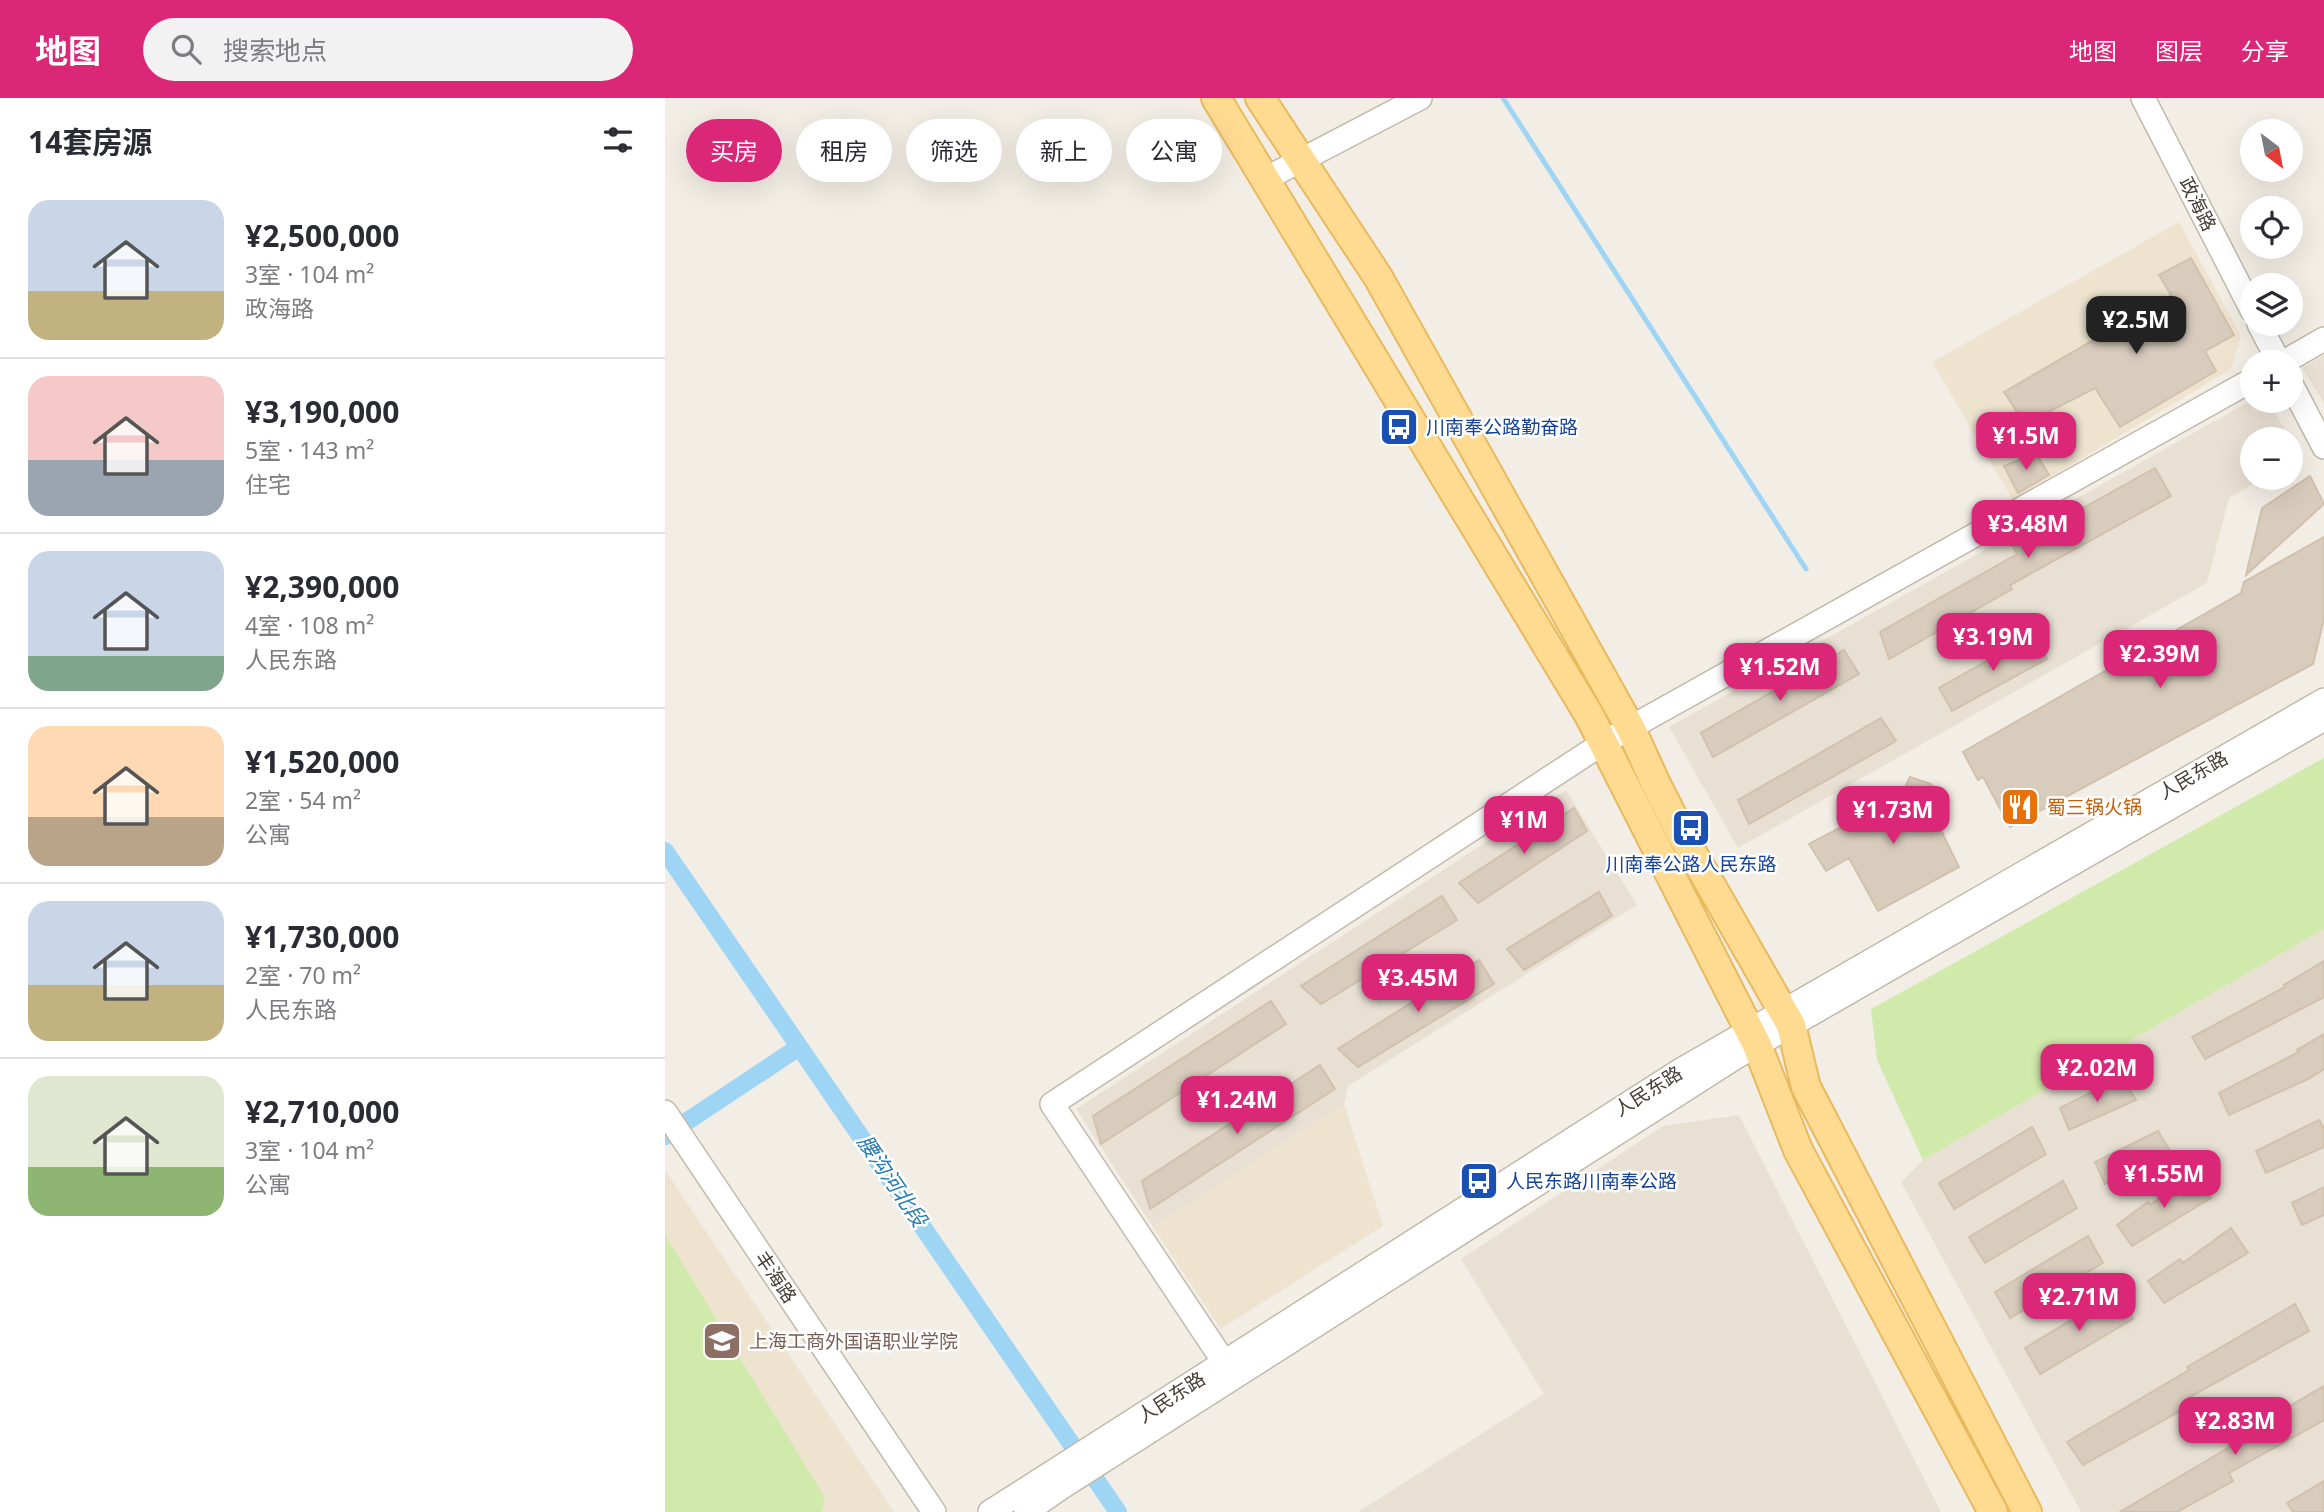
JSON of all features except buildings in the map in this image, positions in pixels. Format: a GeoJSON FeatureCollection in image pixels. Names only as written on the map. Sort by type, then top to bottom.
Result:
{"type":"FeatureCollection","features":[{"type":"Feature","properties":{"kind":"main road"},"geometry":{"type":"LineString","coordinates":[[1216,98],[1589,715],[1753,1037],[1798,1150],[1993,1512]]}},
{"type":"Feature","properties":{"kind":"main road"},"geometry":{"type":"LineString","coordinates":[[1260,98],[1378,277],[1631,729],[1682,835],[1787,1017],[1806,1087],[2027,1512]]}},
{"type":"Feature","properties":{"kind":"street"},"geometry":{"type":"LineString","coordinates":[[1265,179],[1420,98]]}},
{"type":"Feature","properties":{"kind":"street","name":"政海路"},"geometry":{"type":"LineString","coordinates":[[2143,98],[2240,287]]}},
{"type":"Feature","properties":{"kind":"street"},"geometry":{"type":"LineString","coordinates":[[2303,350],[2324,339]]}},
{"type":"Feature","properties":{"kind":"street"},"geometry":{"type":"LineString","coordinates":[[1229,1369],[1052,1104],[1603,743],[2240,387]]}},
{"type":"Feature","properties":{"kind":"street"},"geometry":{"type":"LineString","coordinates":[[2303,407],[2324,447]]}},
{"type":"Feature","properties":{"kind":"street","name":"人民东路"},"geometry":{"type":"LineString","coordinates":[[990,1512],[1057,1479],[1229,1369],[1681,1070],[1753,1037],[2324,700]]}},
{"type":"Feature","properties":{"kind":"street","name":"人民东路"},"geometry":{"type":"LineString","coordinates":[[1787,1017],[2324,719]]}},
{"type":"Feature","properties":{"kind":"street","name":"丰海路"},"geometry":{"type":"LineString","coordinates":[[665,1112],[934,1512]]}},
{"type":"Feature","properties":{"kind":"street","name":"人民东路"},"geometry":{"type":"LineString","coordinates":[[1026,1512],[1057,1479]]}},
{"type":"Feature","properties":{"kind":"shaded area"},"geometry":{"type":"Polygon","coordinates":[[[2179,222],[2241,336],[2231,369],[2013,500],[1932,362],[2179,222]]]}},
{"type":"Feature","properties":{"kind":"shaded area"},"geometry":{"type":"Polygon","coordinates":[[[2324,355],[2324,403],[2303,370],[2324,355]]]}},
{"type":"Feature","properties":{"kind":"shaded area"},"geometry":{"type":"Polygon","coordinates":[[[2240,407],[2240,413],[2276,413],[2283,427],[2240,427],[2240,490],[2243,490],[2229,498],[2207,583],[1738,848],[1669,727],[2240,407]]]}},
{"type":"Feature","properties":{"kind":"shaded area"},"geometry":{"type":"Polygon","coordinates":[[[1566,790],[1637,905],[1348,1086],[1344,1104],[1153,1227],[1076,1109],[1566,790]]]}},
{"type":"Feature","properties":{"kind":"shaded area"},"geometry":{"type":"Polygon","coordinates":[[[2324,929],[2324,1512],[2081,1512],[1901,1182],[1923,1160],[2324,929]]]}},
{"type":"Feature","properties":{"kind":"shaded area"},"geometry":{"type":"Polygon","coordinates":[[[1344,1104],[1383,1226],[1221,1329],[1153,1227],[1344,1104]]]}},
{"type":"Feature","properties":{"kind":"shaded area"},"geometry":{"type":"Polygon","coordinates":[[[1739,1115],[1941,1512],[1358,1512],[1544,1394],[1461,1259],[1663,1126],[1739,1115]]]}},
{"type":"Feature","properties":{"kind":"shaded area","name":"上海工商外国语职业学院"},"geometry":{"type":"Polygon","coordinates":[[[665,1170],[894,1512],[665,1512],[665,1170]]]}},
{"type":"Feature","properties":{"kind":"green space"},"geometry":{"type":"Polygon","coordinates":[[[2324,758],[2324,929],[1923,1160],[1877,1060],[1871,1009],[2324,758]]]}},
{"type":"Feature","properties":{"kind":"green space"},"geometry":{"type":"Polygon","coordinates":[[[665,1235],[825,1498],[821,1512],[665,1512],[665,1235]]]}},
{"type":"Feature","properties":{"kind":"waterway"},"geometry":{"type":"LineString","coordinates":[[1503,98],[1806,569]]}},
{"type":"Feature","properties":{"kind":"waterway","name":"腰沟河北段"},"geometry":{"type":"LineString","coordinates":[[665,851],[1118,1512]]}},
{"type":"Feature","properties":{"kind":"waterway"},"geometry":{"type":"LineString","coordinates":[[665,1136],[799,1047]]}},
{"type":"Feature","properties":{"kind":"place","name":"川南奉公路勤奋路"},"geometry":{"type":"Point","coordinates":[1399,427]}},
{"type":"Feature","properties":{"kind":"place","name":"蜀三锅火锅"},"geometry":{"type":"Point","coordinates":[2020,807]}},
{"type":"Feature","properties":{"kind":"place","name":"川南奉公路人民东路"},"geometry":{"type":"Point","coordinates":[1691,828]}},
{"type":"Feature","properties":{"kind":"place","name":"人民东路川南奉公路"},"geometry":{"type":"Point","coordinates":[1479,1181]}},
{"type":"Feature","properties":{"kind":"place","name":"上海工商外国语职业学院"},"geometry":{"type":"Point","coordinates":[722,1341]}}]}
